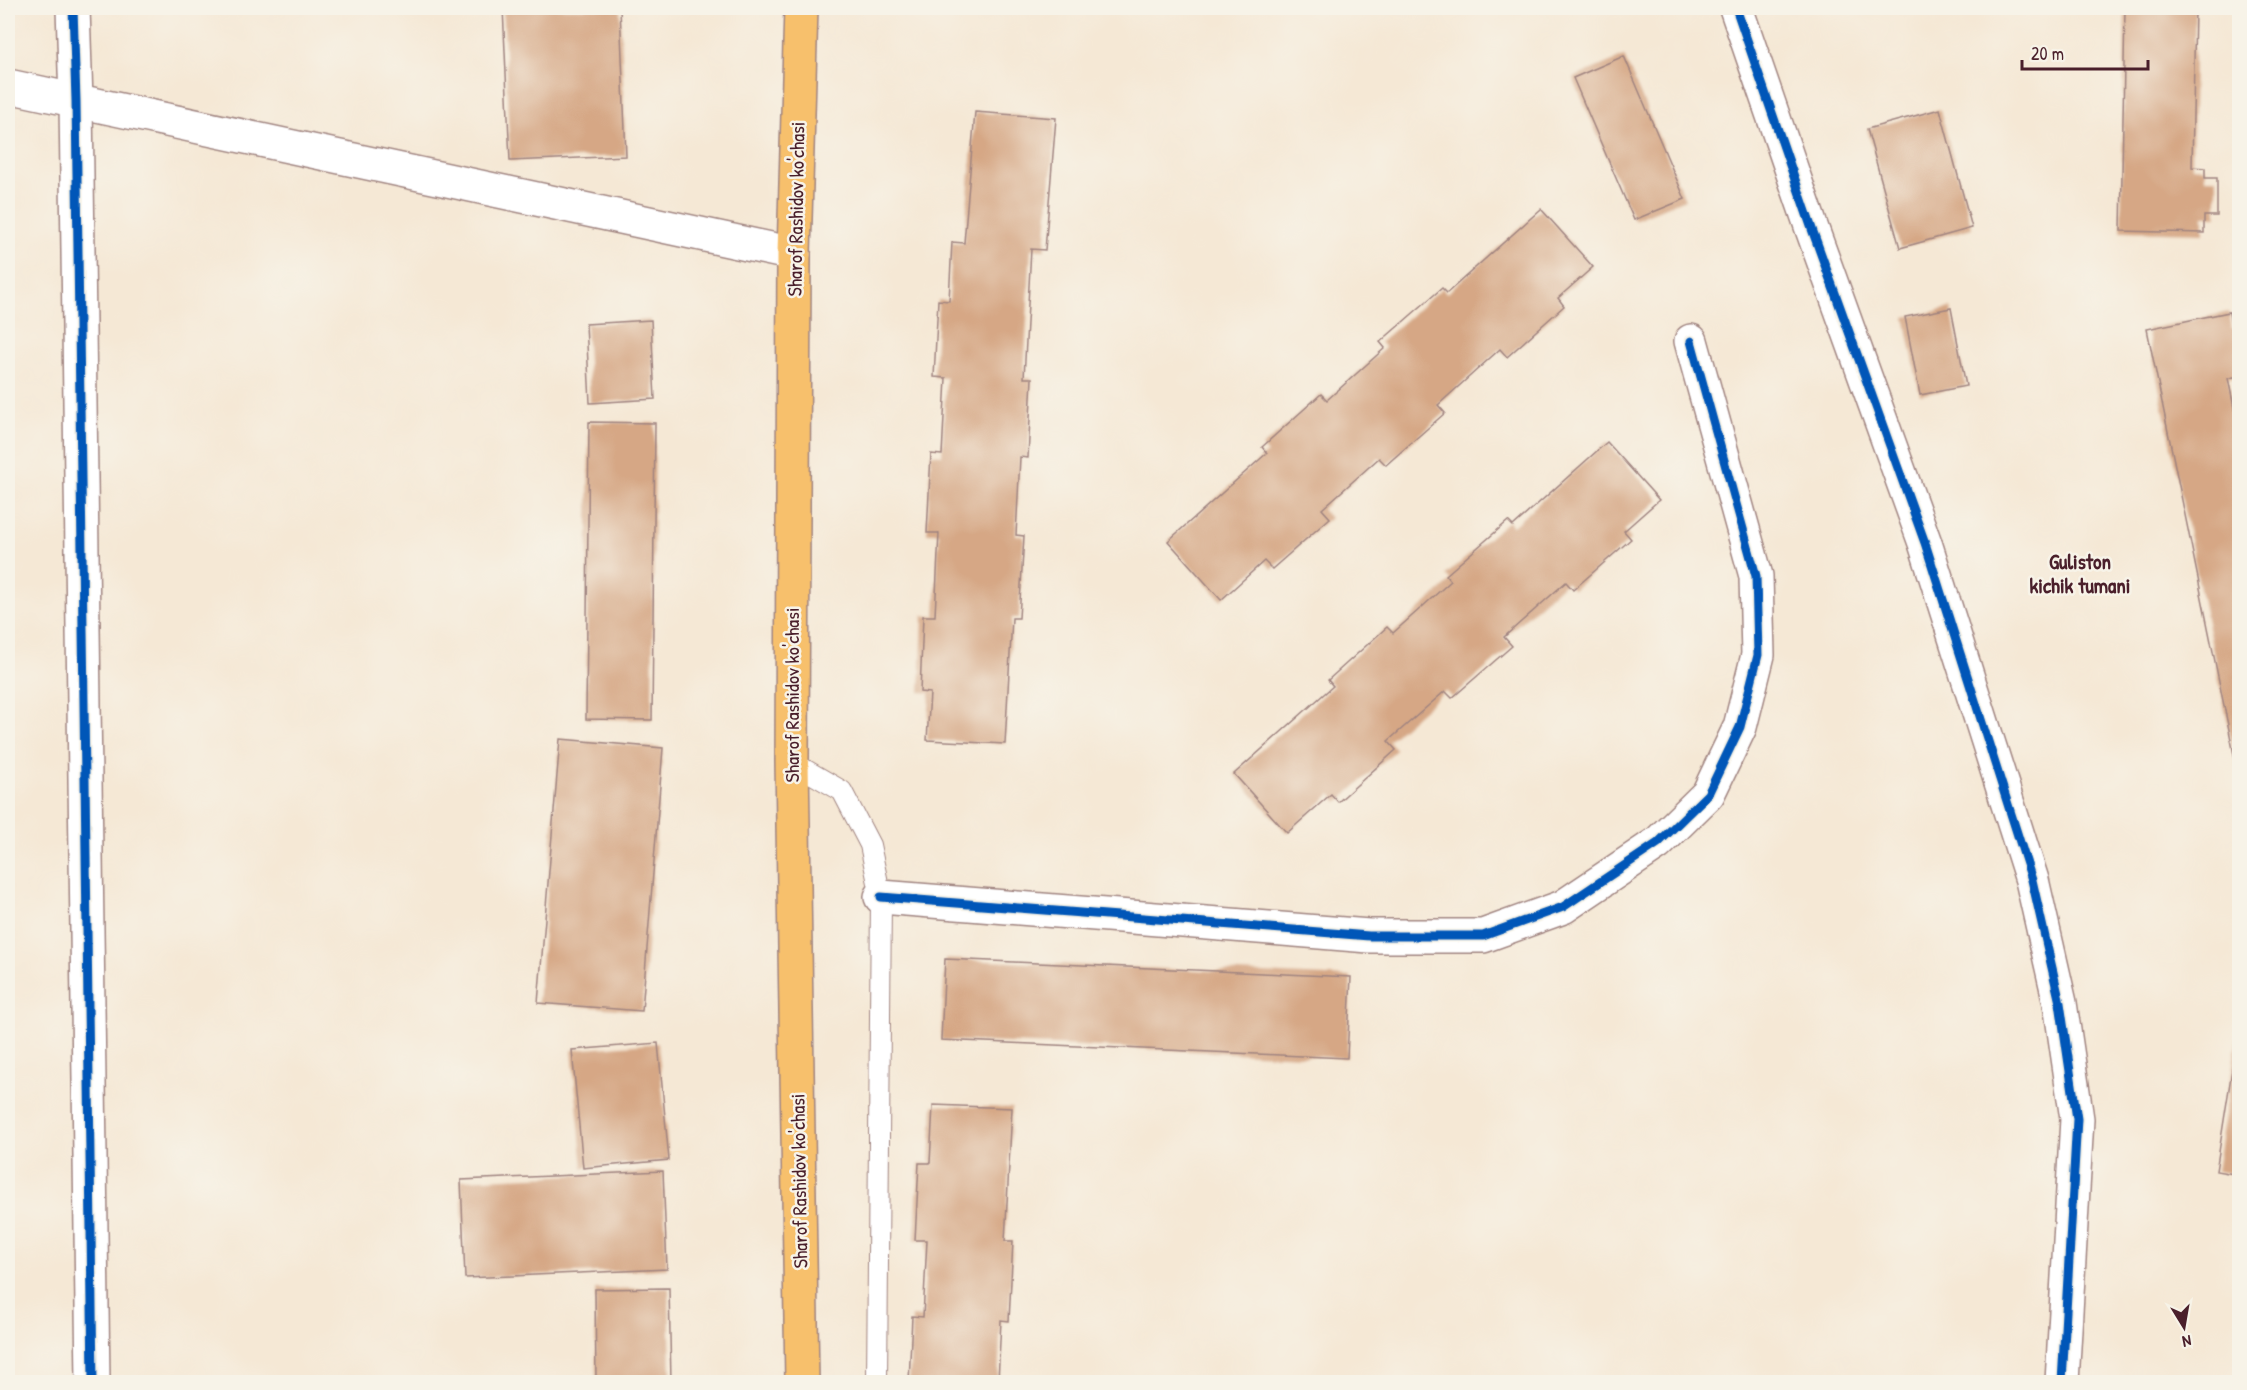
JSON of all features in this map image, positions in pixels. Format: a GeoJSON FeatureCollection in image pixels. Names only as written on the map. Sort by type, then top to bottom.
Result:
{"type":"FeatureCollection","features":[{"type":"Feature","properties":{"kind":"main road","name":"Sharof Rashidov ko'chasi"},"geometry":{"type":"LineString","coordinates":[[801,8],[794,254],[792,762],[802,1383]]}},
{"type":"Feature","properties":{"kind":"street"},"geometry":{"type":"LineString","coordinates":[[73,8],[93,1383]]}},
{"type":"Feature","properties":{"kind":"street"},"geometry":{"type":"LineString","coordinates":[[1736,8],[1924,543],[2032,880],[2060,1003],[2077,1119],[2062,1383]]}},
{"type":"Feature","properties":{"kind":"street"},"geometry":{"type":"LineString","coordinates":[[8,86],[794,254]]}},
{"type":"Feature","properties":{"kind":"street"},"geometry":{"type":"LineString","coordinates":[[881,897],[1369,936],[1483,936],[1563,907],[1658,843],[1708,794],[1740,727],[1758,655],[1756,576],[1690,341]]}},
{"type":"Feature","properties":{"kind":"lane"},"geometry":{"type":"LineString","coordinates":[[792,762],[842,791],[870,845],[881,897],[877,1383]]}},
{"type":"Feature","properties":{"kind":"building"},"geometry":{"type":"Polygon","coordinates":[[[503,8],[620,8],[626,156],[510,161],[503,8]]]}},
{"type":"Feature","properties":{"kind":"building"},"geometry":{"type":"Polygon","coordinates":[[[2125,8],[2195,8],[2192,167],[2205,168],[2205,178],[2217,178],[2217,216],[2204,216],[2204,233],[2121,231],[2125,8]]]}},
{"type":"Feature","properties":{"kind":"building"},"geometry":{"type":"Polygon","coordinates":[[[1624,56],[1685,199],[1634,220],[1573,78],[1624,56]]]}},
{"type":"Feature","properties":{"kind":"building"},"geometry":{"type":"Polygon","coordinates":[[[1940,109],[1972,228],[1900,248],[1867,129],[1940,109]]]}},
{"type":"Feature","properties":{"kind":"building"},"geometry":{"type":"Polygon","coordinates":[[[975,112],[1056,118],[1045,250],[1031,249],[1024,378],[1032,378],[1028,458],[1020,457],[1016,535],[1024,536],[1019,618],[1012,618],[1005,744],[927,740],[930,693],[920,692],[923,616],[935,616],[939,533],[927,533],[931,454],[942,455],[946,378],[934,377],[938,300],[949,301],[952,242],[964,243],[975,112]]]}},
{"type":"Feature","properties":{"kind":"building"},"geometry":{"type":"Polygon","coordinates":[[[1541,209],[1593,267],[1558,298],[1564,306],[1507,357],[1500,349],[1438,405],[1445,413],[1386,465],[1379,458],[1322,509],[1330,518],[1272,569],[1264,561],[1221,600],[1168,541],[1267,453],[1262,447],[1321,394],[1327,400],[1385,348],[1380,342],[1442,288],[1447,293],[1541,209]]]}},
{"type":"Feature","properties":{"kind":"building"},"geometry":{"type":"Polygon","coordinates":[[[1951,308],[1966,386],[1920,395],[1905,317],[1951,308]]]}},
{"type":"Feature","properties":{"kind":"building"},"geometry":{"type":"Polygon","coordinates":[[[2229,312],[2232,329],[2240,327],[2240,376],[2228,378],[2240,437],[2238,774],[2147,329],[2229,312]]]}},
{"type":"Feature","properties":{"kind":"building"},"geometry":{"type":"Polygon","coordinates":[[[651,320],[655,399],[590,403],[586,324],[651,320]]]}},
{"type":"Feature","properties":{"kind":"building"},"geometry":{"type":"Polygon","coordinates":[[[589,422],[655,423],[652,720],[586,719],[589,422]]]}},
{"type":"Feature","properties":{"kind":"building"},"geometry":{"type":"Polygon","coordinates":[[[1607,442],[1659,500],[1624,531],[1631,539],[1573,590],[1566,582],[1504,637],[1512,646],[1452,698],[1445,691],[1388,741],[1396,750],[1338,802],[1331,794],[1287,833],[1234,774],[1333,686],[1328,680],[1387,627],[1393,633],[1451,581],[1446,575],[1508,521],[1513,526],[1607,442]]]}},
{"type":"Feature","properties":{"kind":"building"},"geometry":{"type":"Polygon","coordinates":[[[560,739],[663,748],[642,1011],[538,1003],[560,739]]]}},
{"type":"Feature","properties":{"kind":"building"},"geometry":{"type":"Polygon","coordinates":[[[945,959],[1351,977],[1347,1058],[941,1040],[945,959]]]}},
{"type":"Feature","properties":{"kind":"building"},"geometry":{"type":"Polygon","coordinates":[[[2238,1032],[2240,1032],[2240,1175],[2216,1171],[2238,1032]]]}},
{"type":"Feature","properties":{"kind":"building"},"geometry":{"type":"Polygon","coordinates":[[[658,1043],[669,1160],[583,1168],[572,1050],[658,1043]]]}},
{"type":"Feature","properties":{"kind":"building"},"geometry":{"type":"Polygon","coordinates":[[[933,1105],[1012,1108],[1005,1241],[1013,1241],[1009,1321],[1001,1320],[998,1382],[909,1382],[912,1316],[923,1317],[927,1240],[915,1240],[919,1163],[930,1163],[933,1105]]]}},
{"type":"Feature","properties":{"kind":"building"},"geometry":{"type":"Polygon","coordinates":[[[663,1171],[667,1269],[465,1278],[461,1180],[663,1171]]]}},
{"type":"Feature","properties":{"kind":"building"},"geometry":{"type":"Polygon","coordinates":[[[669,1288],[671,1382],[596,1382],[595,1289],[669,1288]]]}},
{"type":"Feature","properties":{"kind":"cycle path"},"geometry":{"type":"LineString","coordinates":[[73,8],[93,1382]]}},
{"type":"Feature","properties":{"kind":"cycle path"},"geometry":{"type":"LineString","coordinates":[[1736,8],[1813,232],[1925,543],[2032,880],[2060,1003],[2077,1119],[2062,1382]]}},
{"type":"Feature","properties":{"kind":"cycle path"},"geometry":{"type":"LineString","coordinates":[[881,897],[1369,936],[1483,936],[1563,907],[1658,843],[1708,794],[1740,727],[1758,655],[1756,576],[1691,341]]}},
{"type":"Feature","properties":{"kind":"district","name":"Guliston kichik tumani"},"geometry":{"type":"Point","coordinates":[2080,574]}}]}
